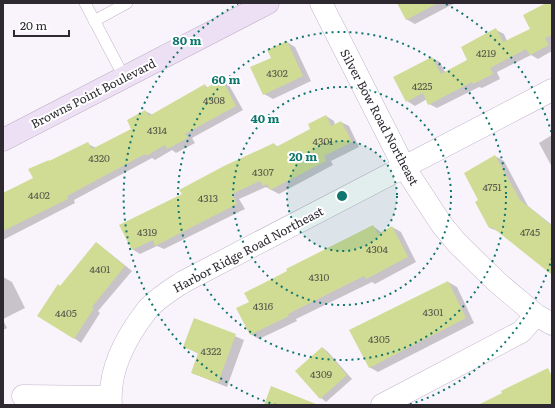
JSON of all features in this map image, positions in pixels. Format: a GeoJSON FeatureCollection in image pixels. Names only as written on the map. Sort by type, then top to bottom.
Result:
{"type":"FeatureCollection","features":[{"type":"Feature","properties":{"kind":"street","name":"Browns Point Boulevard"},"geometry":{"type":"LineString","coordinates":[[3,140],[268,3]]}},
{"type":"Feature","properties":{"kind":"street","name":"Silver Bow Road Northeast"},"geometry":{"type":"LineString","coordinates":[[320,3],[404,167],[442,225],[457,243],[497,282],[544,320]]}},
{"type":"Feature","properties":{"kind":"street","name":"Harbor Ridge Road Northeast"},"geometry":{"type":"LineString","coordinates":[[110,401],[120,353],[126,340],[147,309],[168,292],[183,282],[552,90]]}},
{"type":"Feature","properties":{"kind":"street"},"geometry":{"type":"LineString","coordinates":[[382,405],[544,320]]}},
{"type":"Feature","properties":{"kind":"street"},"geometry":{"type":"LineString","coordinates":[[23,396],[110,401]]}},
{"type":"Feature","properties":{"kind":"lane"},"geometry":{"type":"LineString","coordinates":[[85,3],[124,77]]}},
{"type":"Feature","properties":{"kind":"lane"},"geometry":{"type":"LineString","coordinates":[[94,21],[127,3]]}},
{"type":"Feature","properties":{"kind":"building"},"geometry":{"type":"Polygon","coordinates":[[[397,3],[438,3],[406,20],[397,3]]]}},
{"type":"Feature","properties":{"kind":"building"},"geometry":{"type":"Polygon","coordinates":[[[546,3],[552,3],[552,35],[545,38],[549,45],[530,55],[526,49],[490,68],[493,74],[473,84],[472,82],[428,105],[423,93],[406,102],[393,77],[432,57],[441,74],[467,60],[461,47],[496,28],[503,42],[530,29],[523,15],[546,3]]]}},
{"type":"Feature","properties":{"kind":"building"},"geometry":{"type":"Polygon","coordinates":[[[287,41],[303,76],[263,95],[250,67],[271,58],[267,50],[287,41]]]}},
{"type":"Feature","properties":{"kind":"building"},"geometry":{"type":"Polygon","coordinates":[[[222,79],[236,106],[185,134],[188,138],[167,149],[165,145],[146,156],[145,154],[67,196],[68,199],[3,231],[3,193],[33,178],[28,169],[49,161],[88,142],[92,149],[131,129],[127,120],[145,110],[149,116],[205,84],[206,88],[222,79]]]}},
{"type":"Feature","properties":{"kind":"building"},"geometry":{"type":"Polygon","coordinates":[[[326,115],[331,126],[341,121],[352,142],[324,156],[326,161],[270,190],[267,184],[263,186],[260,181],[232,194],[237,204],[155,246],[153,240],[132,250],[119,225],[182,194],[179,190],[224,166],[274,143],[276,147],[310,129],[308,124],[326,115]]]}},
{"type":"Feature","properties":{"kind":"building"},"geometry":{"type":"Polygon","coordinates":[[[495,155],[520,200],[552,226],[552,275],[492,227],[489,228],[475,202],[478,200],[464,173],[495,155]]]}},
{"type":"Feature","properties":{"kind":"building"},"geometry":{"type":"Polygon","coordinates":[[[373,225],[378,234],[392,226],[408,257],[366,279],[364,276],[250,335],[236,308],[249,302],[244,293],[287,271],[286,269],[373,225]]]}},
{"type":"Feature","properties":{"kind":"building"},"geometry":{"type":"Polygon","coordinates":[[[96,242],[125,266],[92,307],[94,308],[74,339],[37,316],[58,284],[60,286],[96,242]]]}},
{"type":"Feature","properties":{"kind":"building"},"geometry":{"type":"Polygon","coordinates":[[[448,281],[466,318],[369,368],[349,330],[448,281]]]}},
{"type":"Feature","properties":{"kind":"building"},"geometry":{"type":"Polygon","coordinates":[[[194,318],[236,334],[218,383],[191,373],[198,353],[183,347],[194,318]]]}},
{"type":"Feature","properties":{"kind":"building"},"geometry":{"type":"Polygon","coordinates":[[[322,347],[347,375],[320,399],[295,371],[322,347]]]}},
{"type":"Feature","properties":{"kind":"building"},"geometry":{"type":"Polygon","coordinates":[[[548,368],[552,376],[552,405],[478,405],[502,393],[501,391],[548,368]]]}},
{"type":"Feature","properties":{"kind":"building"},"geometry":{"type":"Polygon","coordinates":[[[271,386],[316,404],[316,405],[264,405],[271,386]]]}}]}
